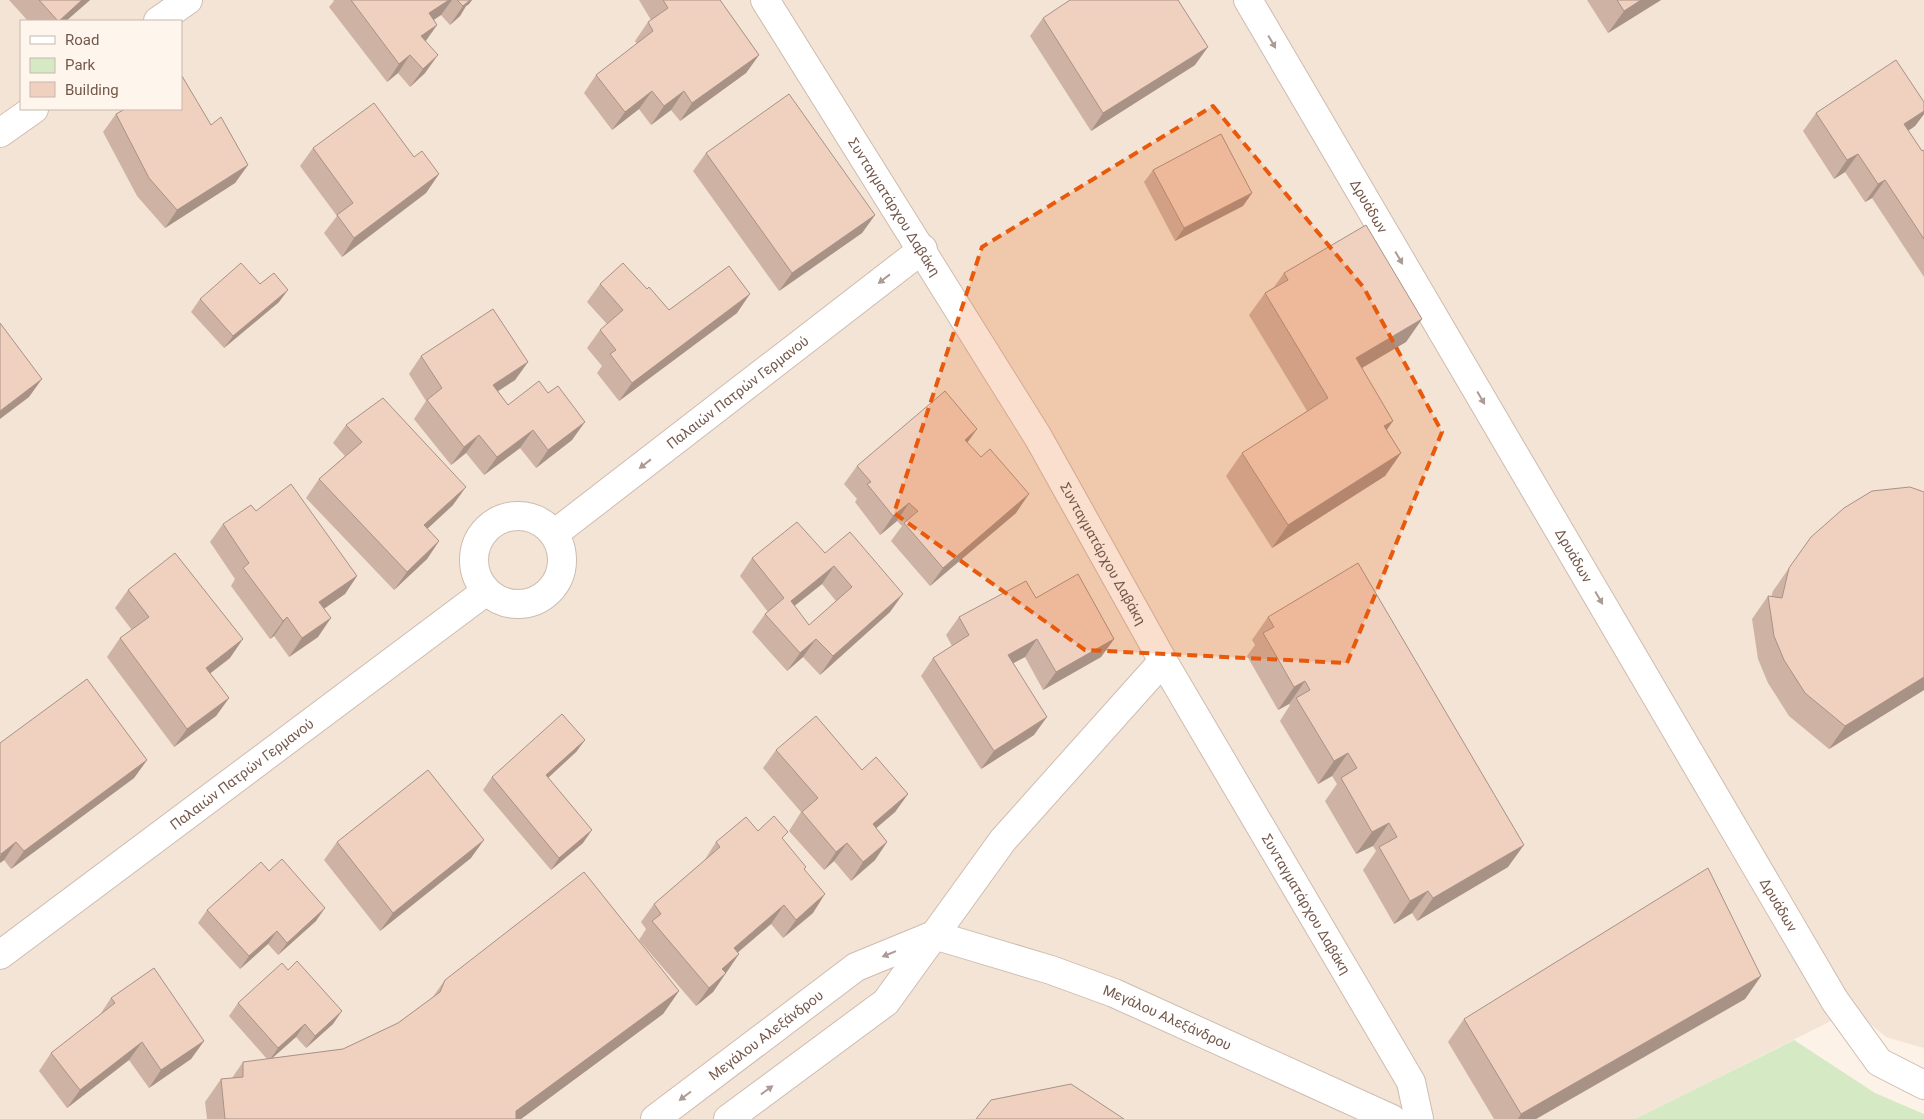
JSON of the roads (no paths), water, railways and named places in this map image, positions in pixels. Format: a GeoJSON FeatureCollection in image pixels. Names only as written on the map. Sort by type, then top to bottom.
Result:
{"type":"FeatureCollection","features":[{"type":"Feature","properties":{"kind":"street"},"geometry":{"type":"LineString","coordinates":[[159,20],[188,0]]}},
{"type":"Feature","properties":{"kind":"street","name":"Συνταγματάρχου Δαβάκη"},"geometry":{"type":"LineString","coordinates":[[765,0],[923,249],[1038,438],[1162,661],[1411,1082],[1419,1119]]}},
{"type":"Feature","properties":{"kind":"street","name":"Δρυάδων"},"geometry":{"type":"LineString","coordinates":[[1248,0],[1835,1001],[1879,1062],[1924,1085]]}},
{"type":"Feature","properties":{"kind":"street"},"geometry":{"type":"LineString","coordinates":[[0,133],[33,110]]}},
{"type":"Feature","properties":{"kind":"street","name":"Παλαιών Πατρών Γερμανού"},"geometry":{"type":"LineString","coordinates":[[554,534],[923,249]]}},
{"type":"Feature","properties":{"kind":"street"},"geometry":{"type":"LineString","coordinates":[[516,515],[531,517],[543,524],[554,534],[561,547],[562,562],[559,577],[552,589],[540,599],[527,604],[512,604],[498,600],[485,592],[477,579],[473,565],[474,551],[479,537],[488,526],[501,518],[516,515]]}},
{"type":"Feature","properties":{"kind":"street","name":"Παλαιών Πατρών Γερμανού"},"geometry":{"type":"LineString","coordinates":[[0,955],[485,592]]}},
{"type":"Feature","properties":{"kind":"street"},"geometry":{"type":"LineString","coordinates":[[728,1119],[886,1002],[1004,840],[1162,661]]}},
{"type":"Feature","properties":{"kind":"street","name":"Μεγάλου Αλεξάνδρου"},"geometry":{"type":"LineString","coordinates":[[655,1119],[856,967],[934,935],[1051,970],[1114,994],[1392,1119]]}}]}
